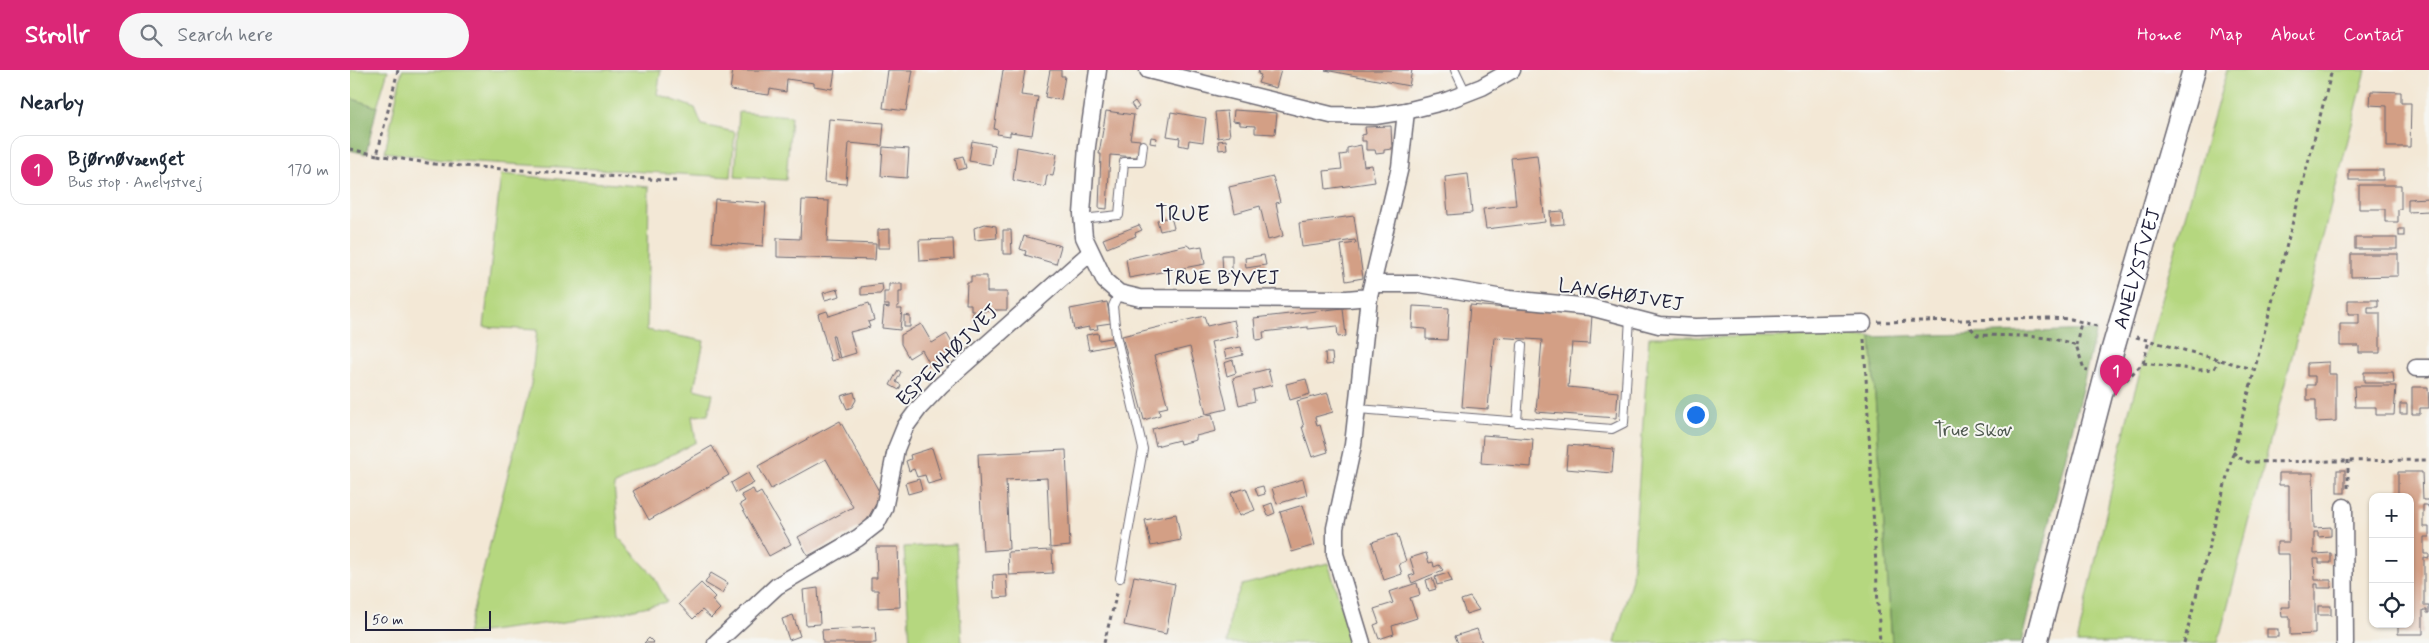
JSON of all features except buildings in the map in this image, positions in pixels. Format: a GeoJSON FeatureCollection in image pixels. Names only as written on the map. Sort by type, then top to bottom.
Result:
{"type":"FeatureCollection","features":[{"type":"Feature","properties":{"kind":"street"},"geometry":{"type":"LineString","coordinates":[[1098,70],[1087,146],[1082,219],[1084,236],[1090,253],[1105,280],[1119,293]]}},
{"type":"Feature","properties":{"kind":"street"},"geometry":{"type":"LineString","coordinates":[[1148,70],[1331,115],[1375,116],[1406,111],[1466,93],[1482,87],[1512,70]]}},
{"type":"Feature","properties":{"kind":"street","name":"ANELYSTVEJ"},"geometry":{"type":"LineString","coordinates":[[2036,643],[2106,377],[2194,70]]}},
{"type":"Feature","properties":{"kind":"street"},"geometry":{"type":"LineString","coordinates":[[1362,643],[1335,554],[1335,528],[1353,445],[1371,291],[1400,167],[1406,111]]}},
{"type":"Feature","properties":{"kind":"street","name":"ESPENHØJVEJ"},"geometry":{"type":"LineString","coordinates":[[716,643],[777,586],[858,538],[876,524],[884,509],[896,449],[905,427],[919,408],[955,372],[1090,253]]}},
{"type":"Feature","properties":{"kind":"street","name":"LANGHØJVEJ"},"geometry":{"type":"LineString","coordinates":[[1371,291],[1420,284],[1509,299],[1590,307],[1659,325],[1696,327],[1863,323]]}},
{"type":"Feature","properties":{"kind":"street","name":"TRUE BYVEJ"},"geometry":{"type":"LineString","coordinates":[[1119,293],[1140,298],[1347,299],[1371,291]]}},
{"type":"Feature","properties":{"kind":"street"},"geometry":{"type":"LineString","coordinates":[[2344,507],[2345,643]]}},
{"type":"Feature","properties":{"kind":"lane"},"geometry":{"type":"LineString","coordinates":[[1455,70],[1466,93]]}},
{"type":"Feature","properties":{"kind":"lane"},"geometry":{"type":"LineString","coordinates":[[1082,219],[1119,214],[1124,162],[1141,162],[1144,145]]}},
{"type":"Feature","properties":{"kind":"lane"},"geometry":{"type":"LineString","coordinates":[[1119,293],[1113,306],[1116,335],[1144,450],[1120,578]]}},
{"type":"Feature","properties":{"kind":"lane"},"geometry":{"type":"LineString","coordinates":[[1358,408],[1612,429],[1624,424],[1630,318]]}},
{"type":"Feature","properties":{"kind":"lane"},"geometry":{"type":"LineString","coordinates":[[1517,422],[1522,345]]}},
{"type":"Feature","properties":{"kind":"path"},"geometry":{"type":"LineString","coordinates":[[377,155],[398,70]]}},
{"type":"Feature","properties":{"kind":"path"},"geometry":{"type":"LineString","coordinates":[[2184,643],[2253,369],[2332,70]]}},
{"type":"Feature","properties":{"kind":"path"},"geometry":{"type":"LineString","coordinates":[[350,149],[434,164],[676,181]]}},
{"type":"Feature","properties":{"kind":"path"},"geometry":{"type":"LineString","coordinates":[[1880,643],[1863,323],[2050,318],[2081,322],[2100,327]]}},
{"type":"Feature","properties":{"kind":"path"},"geometry":{"type":"LineString","coordinates":[[1970,320],[1971,328],[1977,335],[2033,336],[2076,345]]}},
{"type":"Feature","properties":{"kind":"path"},"geometry":{"type":"LineString","coordinates":[[2081,322],[2076,345],[2084,368],[2106,377]]}},
{"type":"Feature","properties":{"kind":"path"},"geometry":{"type":"LineString","coordinates":[[2135,337],[2253,369]]}},
{"type":"Feature","properties":{"kind":"path"},"geometry":{"type":"LineString","coordinates":[[2146,357],[2149,341]]}},
{"type":"Feature","properties":{"kind":"path"},"geometry":{"type":"LineString","coordinates":[[2143,363],[2199,370],[2214,369],[2219,360]]}},
{"type":"Feature","properties":{"kind":"path"},"geometry":{"type":"LineString","coordinates":[[2233,452],[2248,462],[2429,460]]}},
{"type":"Feature","properties":{"kind":"path"},"geometry":{"type":"LineString","coordinates":[[2344,507],[2348,507],[2348,460]]}},
{"type":"Feature","properties":{"kind":"path"},"geometry":{"type":"LineString","coordinates":[[1104,643],[1120,578]]}},
{"type":"Feature","properties":{"kind":"green space"},"geometry":{"type":"Polygon","coordinates":[[[350,70],[388,70],[377,107],[350,98],[350,70]]]}},
{"type":"Feature","properties":{"kind":"green space"},"geometry":{"type":"Polygon","coordinates":[[[402,70],[661,70],[657,94],[695,108],[702,125],[735,132],[731,177],[442,160],[385,152],[402,70]]]}},
{"type":"Feature","properties":{"kind":"green space"},"geometry":{"type":"Polygon","coordinates":[[[2227,70],[2366,70],[2218,643],[2077,643],[2129,411],[2227,70]]]}},
{"type":"Feature","properties":{"kind":"green space"},"geometry":{"type":"Polygon","coordinates":[[[350,98],[377,107],[366,154],[350,150],[350,98]]]}},
{"type":"Feature","properties":{"kind":"green space"},"geometry":{"type":"Polygon","coordinates":[[[739,112],[791,116],[786,180],[735,177],[739,112]]]}},
{"type":"Feature","properties":{"kind":"green space"},"geometry":{"type":"Polygon","coordinates":[[[501,174],[649,187],[647,330],[704,341],[694,389],[713,394],[708,415],[692,416],[696,442],[614,485],[619,538],[653,575],[667,602],[603,616],[467,634],[531,384],[537,330],[484,327],[501,174]]]}},
{"type":"Feature","properties":{"kind":"green space","name":"True Skov"},"geometry":{"type":"Polygon","coordinates":[[[2096,330],[2021,643],[1892,643],[1871,337],[2096,330]]]}},
{"type":"Feature","properties":{"kind":"green space"},"geometry":{"type":"Polygon","coordinates":[[[1649,337],[1871,337],[1892,643],[1615,643],[1632,578],[1649,337]]]}},
{"type":"Feature","properties":{"kind":"green space"},"geometry":{"type":"Polygon","coordinates":[[[956,544],[962,643],[910,643],[904,547],[956,544]]]}},
{"type":"Feature","properties":{"kind":"green space"},"geometry":{"type":"Polygon","coordinates":[[[1328,563],[1353,643],[1227,643],[1230,611],[1242,585],[1328,563]]]}},
{"type":"Feature","properties":{"kind":"place","name":"Bjørnøvænget"},"geometry":{"type":"Point","coordinates":[2116,396]}},
{"type":"Feature","properties":{"kind":"district","name":"TRUE"},"geometry":{"type":"Point","coordinates":[1183,213]}}]}
